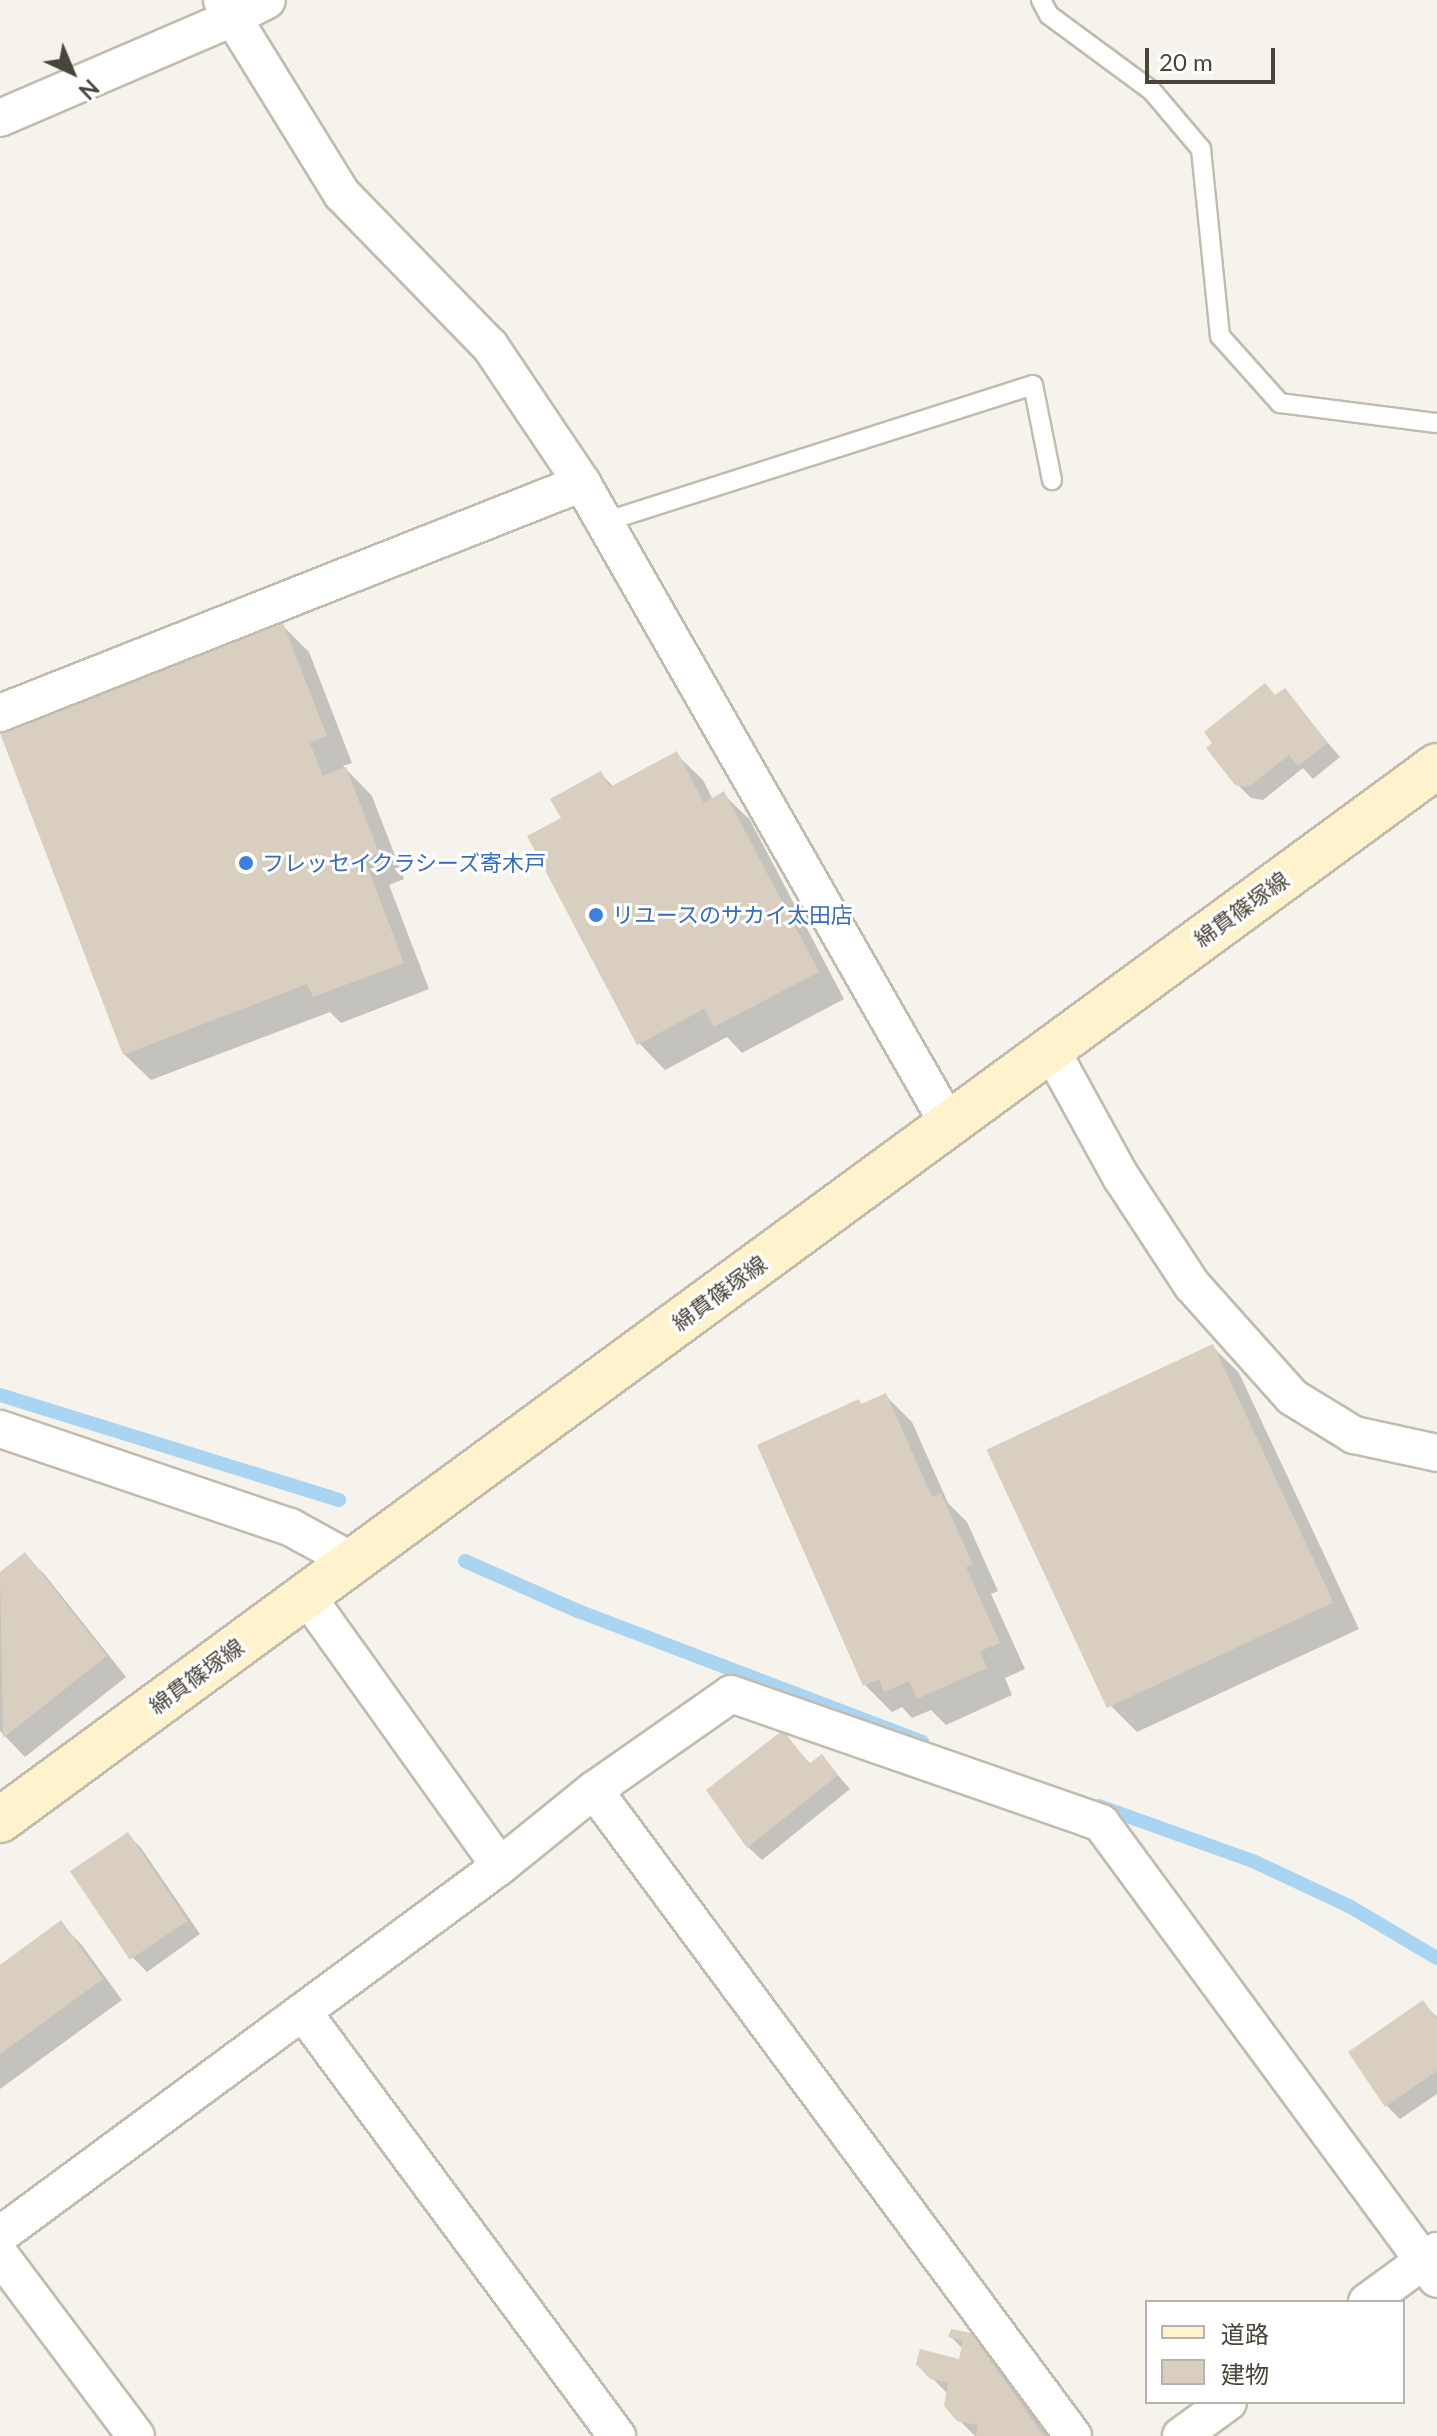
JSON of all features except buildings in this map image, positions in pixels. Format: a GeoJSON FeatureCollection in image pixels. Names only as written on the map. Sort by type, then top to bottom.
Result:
{"type":"FeatureCollection","features":[{"type":"Feature","properties":{"kind":"main road","name":"綿貫篠塚線"},"geometry":{"type":"LineString","coordinates":[[0,1820],[1437,766]]}},
{"type":"Feature","properties":{"kind":"street"},"geometry":{"type":"LineString","coordinates":[[0,118],[227,9],[267,0]]}},
{"type":"Feature","properties":{"kind":"street"},"geometry":{"type":"LineString","coordinates":[[227,9],[342,194],[490,346],[582,483],[948,1123]]}},
{"type":"Feature","properties":{"kind":"street"},"geometry":{"type":"LineString","coordinates":[[0,713],[582,483]]}},
{"type":"Feature","properties":{"kind":"street"},"geometry":{"type":"LineString","coordinates":[[1050,1048],[1121,1177],[1192,1285],[1292,1397],[1354,1435],[1437,1453]]}},
{"type":"Feature","properties":{"kind":"street"},"geometry":{"type":"LineString","coordinates":[[0,1429],[290,1527],[354,1562]]}},
{"type":"Feature","properties":{"kind":"street"},"geometry":{"type":"LineString","coordinates":[[306,1595],[500,1866]]}},
{"type":"Feature","properties":{"kind":"street"},"geometry":{"type":"LineString","coordinates":[[0,2235],[500,1866],[594,1790],[731,1694],[1101,1823],[1433,2264],[1370,2300]]}},
{"type":"Feature","properties":{"kind":"street"},"geometry":{"type":"LineString","coordinates":[[594,1790],[1073,2436]]}},
{"type":"Feature","properties":{"kind":"street"},"geometry":{"type":"LineString","coordinates":[[303,2012],[617,2436]]}},
{"type":"Feature","properties":{"kind":"street"},"geometry":{"type":"LineString","coordinates":[[0,2255],[136,2436]]}},
{"type":"Feature","properties":{"kind":"street"},"geometry":{"type":"LineString","coordinates":[[1181,2436],[1225,2404]]}},
{"type":"Feature","properties":{"kind":"lane"},"geometry":{"type":"LineString","coordinates":[[1041,0],[1049,15],[1152,91],[1201,149],[1220,336],[1280,403],[1437,423]]}},
{"type":"Feature","properties":{"kind":"lane"},"geometry":{"type":"LineString","coordinates":[[604,522],[1033,385],[1052,480]]}},
{"type":"Feature","properties":{"kind":"waterway"},"geometry":{"type":"LineString","coordinates":[[0,1395],[339,1500]]}},
{"type":"Feature","properties":{"kind":"waterway"},"geometry":{"type":"LineString","coordinates":[[465,1561],[578,1611],[922,1742]]}},
{"type":"Feature","properties":{"kind":"waterway"},"geometry":{"type":"LineString","coordinates":[[1099,1806],[1253,1861],[1349,1906],[1437,1958]]}},
{"type":"Feature","properties":{"kind":"place","name":"フレッセイクラシーズ寄木戸"},"geometry":{"type":"Point","coordinates":[246,863]}},
{"type":"Feature","properties":{"kind":"place","name":"リユースのサカイ太田店"},"geometry":{"type":"Point","coordinates":[596,915]}}]}
